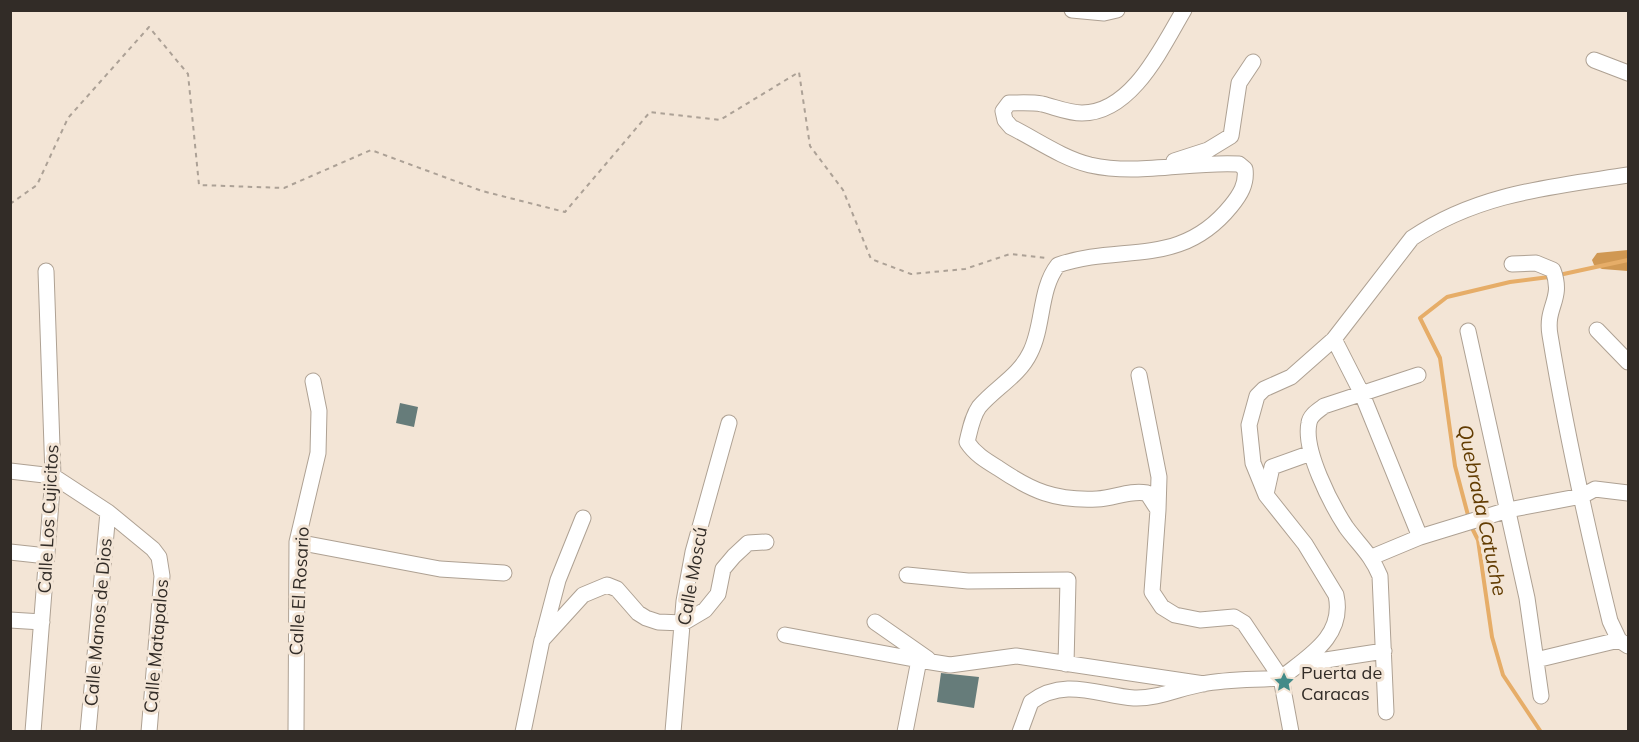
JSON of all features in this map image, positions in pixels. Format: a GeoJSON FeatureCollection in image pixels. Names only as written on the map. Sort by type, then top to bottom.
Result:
{"type":"FeatureCollection","features":[{"type":"Feature","properties":{"kind":"street"},"geometry":{"type":"LineString","coordinates":[[1072,10],[1104,13],[1117,10]]}},
{"type":"Feature","properties":{"kind":"street"},"geometry":{"type":"LineString","coordinates":[[1158,510],[1147,493],[1132,491],[1101,499],[1066,500],[1042,493],[1026,487],[974,453],[967,442],[972,418],[980,407],[1017,372],[1030,354],[1038,332],[1050,274],[1058,265],[1070,261],[1162,250],[1185,244],[1226,213],[1241,191],[1246,177],[1245,169],[1239,164],[1157,168],[1092,165],[1068,158],[1011,127],[1005,120],[1003,111],[1010,103],[1040,104],[1084,113],[1095,112],[1113,102],[1141,80],[1184,10]]}},
{"type":"Feature","properties":{"kind":"street"},"geometry":{"type":"LineString","coordinates":[[1594,60],[1629,73]]}},
{"type":"Feature","properties":{"kind":"street"},"geometry":{"type":"LineString","coordinates":[[1157,168],[1208,150],[1229,139],[1239,83],[1253,62]]}},
{"type":"Feature","properties":{"kind":"street"},"geometry":{"type":"LineString","coordinates":[[1020,732],[1023,717],[1031,702],[1055,690],[1096,690],[1122,696],[1148,698],[1204,684],[1281,678],[1323,646],[1336,622],[1338,604],[1336,595],[1305,544],[1266,495],[1253,463],[1249,425],[1257,396],[1264,389],[1291,377],[1334,339],[1412,238],[1430,226],[1490,199],[1629,175]]}},
{"type":"Feature","properties":{"kind":"street"},"geometry":{"type":"LineString","coordinates":[[1512,264],[1536,263],[1553,270],[1558,285],[1550,310],[1549,330],[1610,621],[1624,643],[1536,660]]}},
{"type":"Feature","properties":{"kind":"street","name":"Calle Los Cujicitos"},"geometry":{"type":"LineString","coordinates":[[33,732],[53,476],[46,271]]}},
{"type":"Feature","properties":{"kind":"street"},"geometry":{"type":"LineString","coordinates":[[1597,330],[1629,362]]}},
{"type":"Feature","properties":{"kind":"street"},"geometry":{"type":"LineString","coordinates":[[1468,331],[1527,598],[1541,696]]}},
{"type":"Feature","properties":{"kind":"street"},"geometry":{"type":"LineString","coordinates":[[1334,339],[1362,394],[1420,537]]}},
{"type":"Feature","properties":{"kind":"street"},"geometry":{"type":"LineString","coordinates":[[1139,375],[1159,477],[1152,592],[1162,607],[1175,615],[1200,620],[1234,617],[1244,623],[1281,678],[1291,732]]}},
{"type":"Feature","properties":{"kind":"street"},"geometry":{"type":"LineString","coordinates":[[1386,712],[1380,576],[1372,557],[1347,528],[1311,453],[1309,423],[1313,415],[1324,406],[1418,375]]}},
{"type":"Feature","properties":{"kind":"street","name":"Calle El Rosario"},"geometry":{"type":"LineString","coordinates":[[296,732],[297,542],[318,453],[319,411],[313,381]]}},
{"type":"Feature","properties":{"kind":"street","name":"Calle Moscú"},"geometry":{"type":"LineString","coordinates":[[673,732],[683,623],[693,552],[729,423]]}},
{"type":"Feature","properties":{"kind":"street"},"geometry":{"type":"LineString","coordinates":[[1266,495],[1272,467],[1311,453]]}},
{"type":"Feature","properties":{"kind":"street","name":"Calle Matapalos"},"geometry":{"type":"LineString","coordinates":[[10,472],[53,476],[108,512],[153,549],[162,568],[149,732]]}},
{"type":"Feature","properties":{"kind":"street"},"geometry":{"type":"LineString","coordinates":[[1372,557],[1420,537],[1508,510],[1582,496],[1595,489],[1629,493]]}},
{"type":"Feature","properties":{"kind":"street","name":"Calle Manos de Dios"},"geometry":{"type":"LineString","coordinates":[[88,732],[108,512]]}},
{"type":"Feature","properties":{"kind":"street"},"geometry":{"type":"LineString","coordinates":[[523,732],[542,640],[558,580],[583,518]]}},
{"type":"Feature","properties":{"kind":"street"},"geometry":{"type":"LineString","coordinates":[[297,542],[440,569],[504,573]]}},
{"type":"Feature","properties":{"kind":"street"},"geometry":{"type":"LineString","coordinates":[[542,640],[583,595],[607,585],[617,589],[638,613],[646,618],[658,622],[683,623],[705,610],[717,594],[723,569],[734,556],[748,543],[766,542]]}},
{"type":"Feature","properties":{"kind":"street"},"geometry":{"type":"LineString","coordinates":[[10,552],[47,556]]}},
{"type":"Feature","properties":{"kind":"street"},"geometry":{"type":"LineString","coordinates":[[907,575],[968,581],[1068,580],[1066,664]]}},
{"type":"Feature","properties":{"kind":"street"},"geometry":{"type":"LineString","coordinates":[[10,620],[42,622]]}},
{"type":"Feature","properties":{"kind":"street"},"geometry":{"type":"LineString","coordinates":[[875,622],[926,662]]}},
{"type":"Feature","properties":{"kind":"street"},"geometry":{"type":"LineString","coordinates":[[785,635],[950,665],[1016,656],[1204,684]]}},
{"type":"Feature","properties":{"kind":"street"},"geometry":{"type":"LineString","coordinates":[[1298,665],[1384,651]]}},
{"type":"Feature","properties":{"kind":"street"},"geometry":{"type":"LineString","coordinates":[[905,732],[926,662]]}},
{"type":"Feature","properties":{"kind":"path"},"geometry":{"type":"LineString","coordinates":[[10,204],[37,186],[68,118],[149,27],[188,74],[200,185],[284,188],[371,150],[482,191],[565,212],[650,112],[720,120],[799,72],[810,146],[843,190],[872,259],[911,274],[965,269],[1011,254],[1070,261]]}},
{"type":"Feature","properties":{"kind":"shaded area"},"geometry":{"type":"Polygon","coordinates":[[[1628,250],[1628,271],[1602,269],[1594,265],[1592,260],[1597,253],[1628,250]]]}},
{"type":"Feature","properties":{"kind":"building"},"geometry":{"type":"Polygon","coordinates":[[[400,403],[418,407],[414,427],[396,423],[400,403]]]}},
{"type":"Feature","properties":{"kind":"building"},"geometry":{"type":"Polygon","coordinates":[[[941,673],[979,677],[974,708],[937,702],[941,673]]]}},
{"type":"Feature","properties":{"kind":"waterway","name":"Quebrada Catuche"},"geometry":{"type":"LineString","coordinates":[[1559,275],[1628,260]]}},
{"type":"Feature","properties":{"kind":"waterway","name":"Quebrada Catuche"},"geometry":{"type":"LineString","coordinates":[[1469,519],[1455,466],[1440,358],[1420,318],[1447,297],[1510,282],[1549,277]]}},
{"type":"Feature","properties":{"kind":"waterway","name":"Quebrada Catuche"},"geometry":{"type":"LineString","coordinates":[[1471,526],[1478,540],[1492,637],[1503,675],[1541,732]]}},
{"type":"Feature","properties":{"kind":"place","name":"Puerta de Caracas"},"geometry":{"type":"Point","coordinates":[1284,682]}}]}
